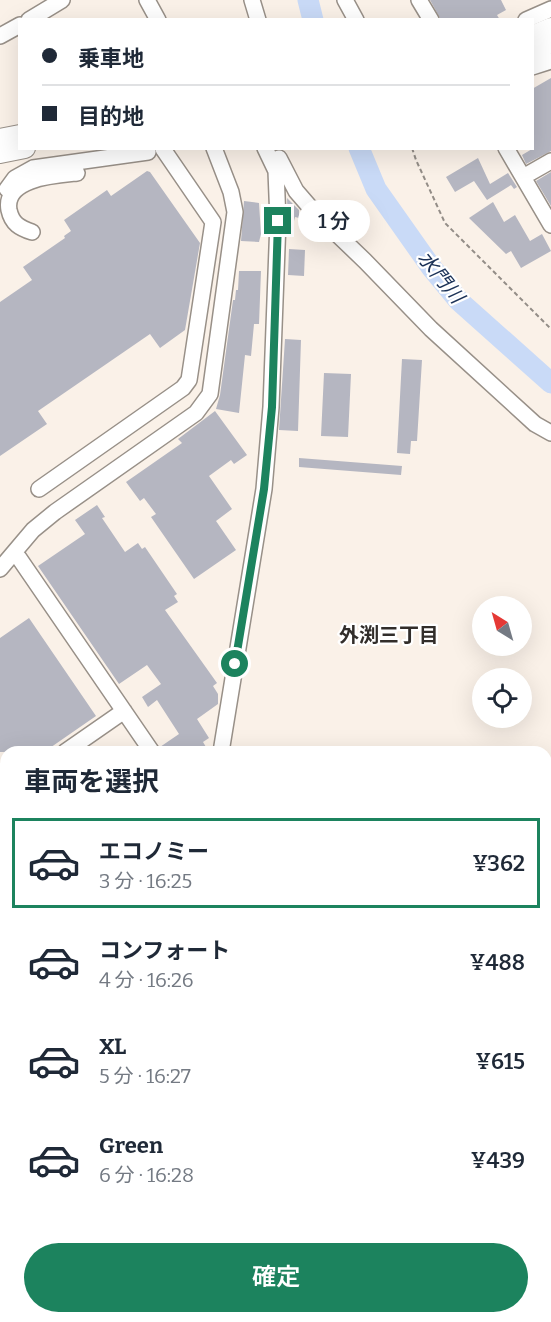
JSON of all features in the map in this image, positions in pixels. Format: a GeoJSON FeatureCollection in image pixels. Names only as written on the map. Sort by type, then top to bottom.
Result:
{"type":"FeatureCollection","features":[{"type":"Feature","properties":{"kind":"main road"},"geometry":{"type":"LineString","coordinates":[[534,35],[551,28]]}},
{"type":"Feature","properties":{"kind":"main road"},"geometry":{"type":"LineString","coordinates":[[534,49],[551,43]]}},
{"type":"Feature","properties":{"kind":"main road"},"geometry":{"type":"LineString","coordinates":[[0,139],[18,135]]}},
{"type":"Feature","properties":{"kind":"main road"},"geometry":{"type":"LineString","coordinates":[[0,153],[18,149]]}},
{"type":"Feature","properties":{"kind":"street"},"geometry":{"type":"LineString","coordinates":[[32,18],[62,0]]}},
{"type":"Feature","properties":{"kind":"street"},"geometry":{"type":"LineString","coordinates":[[147,0],[157,18]]}},
{"type":"Feature","properties":{"kind":"street"},"geometry":{"type":"LineString","coordinates":[[345,0],[355,18]]}},
{"type":"Feature","properties":{"kind":"street"},"geometry":{"type":"LineString","coordinates":[[419,0],[430,18]]}},
{"type":"Feature","properties":{"kind":"street"},"geometry":{"type":"LineString","coordinates":[[531,18],[551,9]]}},
{"type":"Feature","properties":{"kind":"street"},"geometry":{"type":"LineString","coordinates":[[0,36],[18,26]]}},
{"type":"Feature","properties":{"kind":"street"},"geometry":{"type":"LineString","coordinates":[[534,66],[551,61]]}},
{"type":"Feature","properties":{"kind":"street"},"geometry":{"type":"LineString","coordinates":[[7,189],[15,178],[33,168],[156,150],[213,222],[189,380],[183,388],[39,489]]}},
{"type":"Feature","properties":{"kind":"street"},"geometry":{"type":"LineString","coordinates":[[0,568],[33,530],[196,413],[210,394],[235,212],[231,192],[215,150]]}},
{"type":"Feature","properties":{"kind":"street"},"geometry":{"type":"LineString","coordinates":[[266,150],[315,213],[431,329],[535,424],[551,433]]}},
{"type":"Feature","properties":{"kind":"street"},"geometry":{"type":"LineString","coordinates":[[222,746],[264,489],[272,396],[280,170],[275,150]]}},
{"type":"Feature","properties":{"kind":"street"},"geometry":{"type":"LineString","coordinates":[[507,150],[551,225]]}},
{"type":"Feature","properties":{"kind":"street"},"geometry":{"type":"LineString","coordinates":[[523,177],[551,161]]}},
{"type":"Feature","properties":{"kind":"street"},"geometry":{"type":"LineString","coordinates":[[12,220],[8,207],[11,196],[20,186],[35,178],[77,173]]}},
{"type":"Feature","properties":{"kind":"street"},"geometry":{"type":"LineString","coordinates":[[0,209],[19,227],[32,232]]}},
{"type":"Feature","properties":{"kind":"street"},"geometry":{"type":"LineString","coordinates":[[14,553],[148,746]]}},
{"type":"Feature","properties":{"kind":"street"},"geometry":{"type":"LineString","coordinates":[[74,746],[124,711]]}},
{"type":"Feature","properties":{"kind":"path"},"geometry":{"type":"LineString","coordinates":[[413,150],[446,223],[551,328]]}},
{"type":"Feature","properties":{"kind":"building"},"geometry":{"type":"Polygon","coordinates":[[[430,0],[501,0],[506,10],[497,15],[499,18],[440,18],[430,0]]]}},
{"type":"Feature","properties":{"kind":"building"},"geometry":{"type":"Polygon","coordinates":[[[551,78],[551,151],[526,164],[522,155],[534,150],[534,88],[551,78]]]}},
{"type":"Feature","properties":{"kind":"building"},"geometry":{"type":"Polygon","coordinates":[[[478,158],[490,184],[508,173],[517,187],[514,189],[511,185],[487,200],[474,181],[455,192],[446,177],[478,158]]]}},
{"type":"Feature","properties":{"kind":"building"},"geometry":{"type":"Polygon","coordinates":[[[147,171],[150,172],[200,243],[185,330],[160,348],[150,334],[38,411],[47,424],[0,456],[0,302],[32,280],[23,267],[65,238],[64,236],[71,231],[64,220],[107,190],[111,196],[147,171]]]}},
{"type":"Feature","properties":{"kind":"building"},"geometry":{"type":"Polygon","coordinates":[[[551,172],[551,206],[536,181],[551,172]]]}},
{"type":"Feature","properties":{"kind":"building"},"geometry":{"type":"Polygon","coordinates":[[[287,198],[299,210],[299,218],[295,217],[294,221],[288,221],[287,198]]]}},
{"type":"Feature","properties":{"kind":"building"},"geometry":{"type":"Polygon","coordinates":[[[244,201],[259,203],[261,234],[259,242],[241,241],[244,201]]]}},
{"type":"Feature","properties":{"kind":"building"},"geometry":{"type":"Polygon","coordinates":[[[493,202],[504,222],[515,215],[530,241],[542,234],[551,251],[521,268],[511,251],[506,254],[469,218],[493,202]]]}},
{"type":"Feature","properties":{"kind":"building"},"geometry":{"type":"Polygon","coordinates":[[[289,249],[305,250],[304,276],[288,275],[289,249]]]}},
{"type":"Feature","properties":{"kind":"building"},"geometry":{"type":"Polygon","coordinates":[[[239,271],[261,271],[259,324],[254,324],[251,356],[245,355],[239,413],[216,409],[233,300],[238,290],[239,271]]]}},
{"type":"Feature","properties":{"kind":"building"},"geometry":{"type":"Polygon","coordinates":[[[285,339],[301,340],[298,431],[279,430],[285,339]]]}},
{"type":"Feature","properties":{"kind":"building"},"geometry":{"type":"Polygon","coordinates":[[[402,359],[422,360],[417,441],[411,441],[410,454],[397,453],[402,359]]]}},
{"type":"Feature","properties":{"kind":"building"},"geometry":{"type":"Polygon","coordinates":[[[324,373],[351,374],[348,437],[321,436],[324,373]]]}},
{"type":"Feature","properties":{"kind":"building"},"geometry":{"type":"Polygon","coordinates":[[[215,411],[247,455],[234,464],[231,460],[209,476],[232,509],[216,521],[236,550],[194,579],[151,517],[156,514],[144,498],[140,501],[126,482],[182,443],[178,439],[215,411]]]}},
{"type":"Feature","properties":{"kind":"building"},"geometry":{"type":"Polygon","coordinates":[[[299,458],[402,466],[401,475],[299,467],[299,458]]]}},
{"type":"Feature","properties":{"kind":"building"},"geometry":{"type":"Polygon","coordinates":[[[97,505],[105,517],[102,518],[125,552],[138,543],[142,549],[145,547],[177,594],[174,596],[178,602],[165,610],[217,683],[213,686],[218,694],[218,704],[197,719],[209,738],[203,742],[205,746],[161,746],[179,734],[157,700],[148,707],[142,697],[161,684],[147,665],[119,684],[38,566],[85,534],[75,520],[97,505]]]}},
{"type":"Feature","properties":{"kind":"building"},"geometry":{"type":"Polygon","coordinates":[[[29,618],[96,716],[53,746],[0,746],[0,638],[29,618]]]}},
{"type":"Feature","properties":{"kind":"waterway","name":"水門川"},"geometry":{"type":"LineString","coordinates":[[308,0],[312,18]]}},
{"type":"Feature","properties":{"kind":"waterway","name":"水門川"},"geometry":{"type":"LineString","coordinates":[[360,150],[376,189],[431,267],[459,301],[551,383]]}},
{"type":"Feature","properties":{"kind":"district","name":"外渕三丁目"},"geometry":{"type":"Point","coordinates":[389,635]}},
{"type":"Feature","properties":{"kind":"route"},"geometry":{"type":"LineString","coordinates":[[235,664],[264,489],[272,407],[278,221]]}}]}
